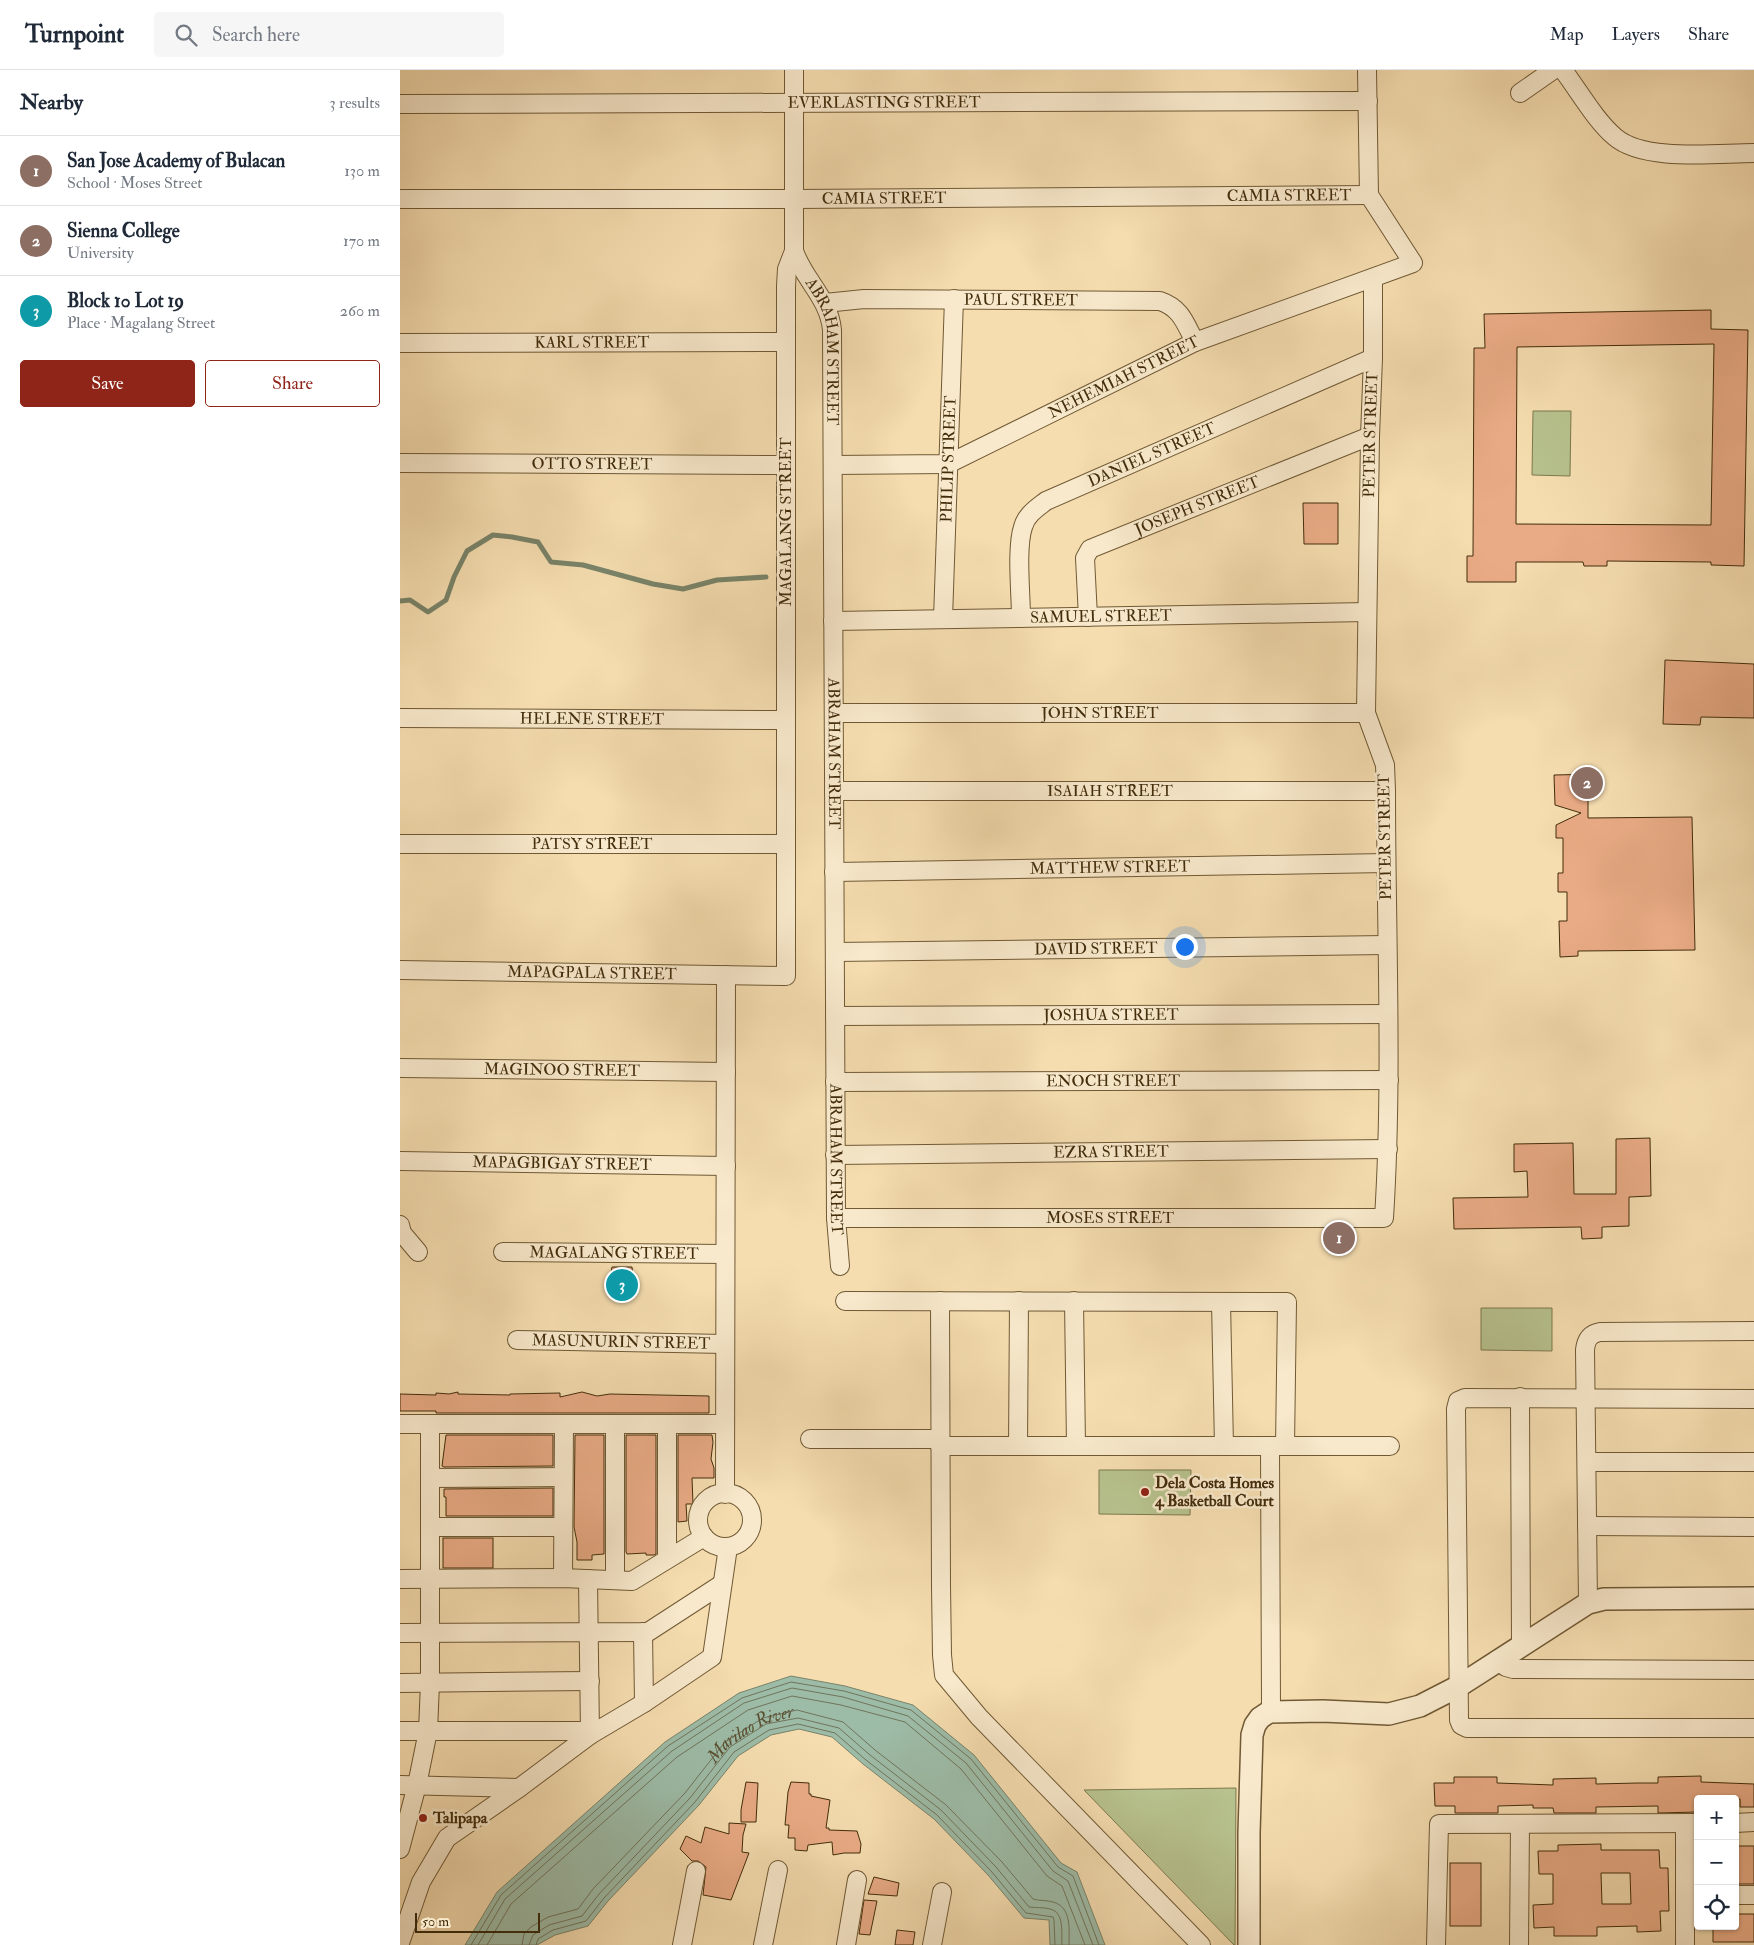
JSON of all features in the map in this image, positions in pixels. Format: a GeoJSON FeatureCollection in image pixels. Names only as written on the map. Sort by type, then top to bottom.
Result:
{"type":"FeatureCollection","features":[{"type":"Feature","properties":{"kind":"street","name":"MAGALANG STREET"},"geometry":{"type":"LineString","coordinates":[[786,976],[786,277],[794,251],[794,70]]}},
{"type":"Feature","properties":{"kind":"street"},"geometry":{"type":"LineString","coordinates":[[1367,70],[1369,195]]}},
{"type":"Feature","properties":{"kind":"street"},"geometry":{"type":"LineString","coordinates":[[1520,93],[1553,70]]}},
{"type":"Feature","properties":{"kind":"street"},"geometry":{"type":"LineString","coordinates":[[1563,70],[1605,127],[1625,144],[1637,150],[1668,153],[1754,152]]}},
{"type":"Feature","properties":{"kind":"street","name":"EVERLASTING STREET"},"geometry":{"type":"LineString","coordinates":[[400,104],[1368,101]]}},
{"type":"Feature","properties":{"kind":"street","name":"CAMIA STREET"},"geometry":{"type":"LineString","coordinates":[[400,199],[794,199],[1369,195]]}},
{"type":"Feature","properties":{"kind":"street","name":"NEHEMIAH STREET"},"geometry":{"type":"LineString","coordinates":[[833,465],[948,464],[1195,342],[1413,264],[1369,195]]}},
{"type":"Feature","properties":{"kind":"street","name":"ABRAHAM STREET"},"geometry":{"type":"LineString","coordinates":[[794,251],[803,272],[825,303],[829,312],[832,330],[835,1155],[836,1218],[840,1266]]}},
{"type":"Feature","properties":{"kind":"street","name":"PETER STREET"},"geometry":{"type":"LineString","coordinates":[[1373,278],[1374,358],[1370,436],[1366,713],[1384,765],[1386,791],[1389,1080],[1384,1218]]}},
{"type":"Feature","properties":{"kind":"street","name":"PAUL STREET"},"geometry":{"type":"LineString","coordinates":[[825,303],[864,299],[1160,301],[1170,304],[1177,310],[1195,342]]}},
{"type":"Feature","properties":{"kind":"street","name":"PHILIP STREET"},"geometry":{"type":"LineString","coordinates":[[943,619],[954,299]]}},
{"type":"Feature","properties":{"kind":"street","name":"KARL STREET"},"geometry":{"type":"LineString","coordinates":[[400,343],[786,342]]}},
{"type":"Feature","properties":{"kind":"street","name":"DANIEL STREET"},"geometry":{"type":"LineString","coordinates":[[1021,618],[1020,542],[1023,525],[1032,511],[1046,501],[1374,358]]}},
{"type":"Feature","properties":{"kind":"street","name":"JOSEPH STREET"},"geometry":{"type":"LineString","coordinates":[[1088,617],[1086,558],[1090,549],[1370,436]]}},
{"type":"Feature","properties":{"kind":"street","name":"OTTO STREET"},"geometry":{"type":"LineString","coordinates":[[400,463],[786,465]]}},
{"type":"Feature","properties":{"kind":"street","name":"SAMUEL STREET"},"geometry":{"type":"LineString","coordinates":[[833,621],[1367,612]]}},
{"type":"Feature","properties":{"kind":"street","name":"JOHN STREET"},"geometry":{"type":"LineString","coordinates":[[834,713],[1366,713]]}},
{"type":"Feature","properties":{"kind":"street","name":"HELENE STREET"},"geometry":{"type":"LineString","coordinates":[[400,718],[786,720]]}},
{"type":"Feature","properties":{"kind":"street","name":"ISAIAH STREET"},"geometry":{"type":"LineString","coordinates":[[834,791],[1386,791]]}},
{"type":"Feature","properties":{"kind":"street","name":"PATSY STREET"},"geometry":{"type":"LineString","coordinates":[[400,844],[786,844]]}},
{"type":"Feature","properties":{"kind":"street","name":"MATTHEW STREET"},"geometry":{"type":"LineString","coordinates":[[834,872],[1386,863]]}},
{"type":"Feature","properties":{"kind":"street","name":"DAVID STREET"},"geometry":{"type":"LineString","coordinates":[[834,952],[1387,945]]}},
{"type":"Feature","properties":{"kind":"street","name":"MAPAGPALA STREET"},"geometry":{"type":"LineString","coordinates":[[400,970],[786,976]]}},
{"type":"Feature","properties":{"kind":"street"},"geometry":{"type":"LineString","coordinates":[[725,1494],[726,975]]}},
{"type":"Feature","properties":{"kind":"street","name":"JOSHUA STREET"},"geometry":{"type":"LineString","coordinates":[[835,1016],[1388,1014]]}},
{"type":"Feature","properties":{"kind":"street","name":"MAGINOO STREET"},"geometry":{"type":"LineString","coordinates":[[400,1068],[726,1072]]}},
{"type":"Feature","properties":{"kind":"street","name":"ENOCH STREET"},"geometry":{"type":"LineString","coordinates":[[835,1082],[1389,1080]]}},
{"type":"Feature","properties":{"kind":"street","name":"EZRA STREET"},"geometry":{"type":"LineString","coordinates":[[835,1155],[1388,1149]]}},
{"type":"Feature","properties":{"kind":"street","name":"MAPAGBIGAY STREET"},"geometry":{"type":"LineString","coordinates":[[400,1162],[726,1166]]}},
{"type":"Feature","properties":{"kind":"street","name":"MOSES STREET"},"geometry":{"type":"LineString","coordinates":[[836,1218],[1384,1218]]}},
{"type":"Feature","properties":{"kind":"street"},"geometry":{"type":"LineString","coordinates":[[400,1225],[402,1233],[418,1252]]}},
{"type":"Feature","properties":{"kind":"street","name":"MAGALANG STREET"},"geometry":{"type":"LineString","coordinates":[[503,1252],[725,1254]]}},
{"type":"Feature","properties":{"kind":"street"},"geometry":{"type":"LineString","coordinates":[[844,1301],[1287,1302],[1278,1446],[1271,1707],[1269,1712]]}},
{"type":"Feature","properties":{"kind":"street"},"geometry":{"type":"LineString","coordinates":[[940,1301],[942,1655],[944,1675],[979,1717],[1201,1945]]}},
{"type":"Feature","properties":{"kind":"street"},"geometry":{"type":"LineString","coordinates":[[1018,1301],[1018,1446]]}},
{"type":"Feature","properties":{"kind":"street"},"geometry":{"type":"LineString","coordinates":[[1074,1301],[1076,1446]]}},
{"type":"Feature","properties":{"kind":"street"},"geometry":{"type":"LineString","coordinates":[[1221,1302],[1224,1446]]}},
{"type":"Feature","properties":{"kind":"street"},"geometry":{"type":"LineString","coordinates":[[1588,1603],[1585,1350],[1588,1337],[1593,1333],[1754,1331]]}},
{"type":"Feature","properties":{"kind":"street","name":"MASUNURIN STREET"},"geometry":{"type":"LineString","coordinates":[[517,1340],[725,1344]]}},
{"type":"Feature","properties":{"kind":"street"},"geometry":{"type":"LineString","coordinates":[[1520,1397],[1521,1646]]}},
{"type":"Feature","properties":{"kind":"street"},"geometry":{"type":"LineString","coordinates":[[1754,1399],[1465,1398],[1458,1401],[1456,1409],[1458,1720],[1461,1726],[1467,1728],[1754,1728]]}},
{"type":"Feature","properties":{"kind":"street"},"geometry":{"type":"LineString","coordinates":[[400,1424],[725,1424]]}},
{"type":"Feature","properties":{"kind":"street"},"geometry":{"type":"LineString","coordinates":[[400,1850],[408,1785],[428,1731],[430,1683],[430,1424]]}},
{"type":"Feature","properties":{"kind":"street"},"geometry":{"type":"LineString","coordinates":[[562,1578],[564,1424]]}},
{"type":"Feature","properties":{"kind":"street"},"geometry":{"type":"LineString","coordinates":[[615,1424],[615,1580]]}},
{"type":"Feature","properties":{"kind":"street"},"geometry":{"type":"LineString","coordinates":[[667,1424],[667,1558]]}},
{"type":"Feature","properties":{"kind":"street"},"geometry":{"type":"LineString","coordinates":[[810,1439],[1018,1446],[1390,1446]]}},
{"type":"Feature","properties":{"kind":"street"},"geometry":{"type":"LineString","coordinates":[[1587,1462],[1754,1462]]}},
{"type":"Feature","properties":{"kind":"street"},"geometry":{"type":"LineString","coordinates":[[430,1478],[563,1477]]}},
{"type":"Feature","properties":{"kind":"street"},"geometry":{"type":"LineString","coordinates":[[725,1494],[740,1498],[750,1511],[752,1519],[751,1527],[743,1541],[728,1547],[710,1543],[704,1537],[698,1523],[701,1509],[711,1498],[725,1494]]}},
{"type":"Feature","properties":{"kind":"street"},"geometry":{"type":"LineString","coordinates":[[1587,1526],[1754,1527]]}},
{"type":"Feature","properties":{"kind":"street"},"geometry":{"type":"LineString","coordinates":[[430,1527],[563,1527]]}},
{"type":"Feature","properties":{"kind":"street"},"geometry":{"type":"LineString","coordinates":[[400,1579],[562,1578],[632,1581],[704,1537]]}},
{"type":"Feature","properties":{"kind":"street"},"geometry":{"type":"LineString","coordinates":[[400,1942],[421,1882],[447,1838],[519,1788],[590,1733],[644,1703],[712,1658],[728,1547]]}},
{"type":"Feature","properties":{"kind":"street"},"geometry":{"type":"LineString","coordinates":[[588,1579],[590,1733]]}},
{"type":"Feature","properties":{"kind":"street"},"geometry":{"type":"LineString","coordinates":[[400,1633],[648,1632],[722,1584]]}},
{"type":"Feature","properties":{"kind":"street"},"geometry":{"type":"LineString","coordinates":[[1249,1945],[1249,1833],[1252,1735],[1255,1725],[1260,1718],[1269,1712],[1323,1711],[1389,1714],[1420,1706],[1459,1686],[1588,1603],[1604,1599],[1754,1598]]}},
{"type":"Feature","properties":{"kind":"street"},"geometry":{"type":"LineString","coordinates":[[643,1632],[644,1703]]}},
{"type":"Feature","properties":{"kind":"street"},"geometry":{"type":"LineString","coordinates":[[1498,1660],[1506,1668],[1513,1669],[1754,1670]]}},
{"type":"Feature","properties":{"kind":"street"},"geometry":{"type":"LineString","coordinates":[[400,1683],[590,1681]]}},
{"type":"Feature","properties":{"kind":"street"},"geometry":{"type":"LineString","coordinates":[[400,1731],[590,1733]]}},
{"type":"Feature","properties":{"kind":"street"},"geometry":{"type":"LineString","coordinates":[[408,1785],[519,1788]]}},
{"type":"Feature","properties":{"kind":"street"},"geometry":{"type":"LineString","coordinates":[[1739,1823],[1754,1822]]}},
{"type":"Feature","properties":{"kind":"street"},"geometry":{"type":"LineString","coordinates":[[1436,1945],[1439,1824],[1691,1823],[1692,1895],[1685,1945]]}},
{"type":"Feature","properties":{"kind":"street"},"geometry":{"type":"LineString","coordinates":[[1519,1945],[1520,1824]]}},
{"type":"Feature","properties":{"kind":"street"},"geometry":{"type":"LineString","coordinates":[[763,1945],[778,1870]]}},
{"type":"Feature","properties":{"kind":"street"},"geometry":{"type":"LineString","coordinates":[[682,1945],[696,1871]]}},
{"type":"Feature","properties":{"kind":"street"},"geometry":{"type":"LineString","coordinates":[[846,1945],[857,1880]]}},
{"type":"Feature","properties":{"kind":"street"},"geometry":{"type":"LineString","coordinates":[[932,1945],[942,1892]]}},
{"type":"Feature","properties":{"kind":"street"},"geometry":{"type":"LineString","coordinates":[[1739,1895],[1754,1895]]}},
{"type":"Feature","properties":{"kind":"green space"},"geometry":{"type":"Polygon","coordinates":[[[1533,411],[1571,411],[1570,476],[1532,475],[1533,411]]]}},
{"type":"Feature","properties":{"kind":"green space"},"geometry":{"type":"Polygon","coordinates":[[[1481,1308],[1552,1308],[1552,1351],[1481,1350],[1481,1308]]]}},
{"type":"Feature","properties":{"kind":"green space","name":"Dela Costa Homes 4 Basketball Court"},"geometry":{"type":"Polygon","coordinates":[[[1099,1470],[1191,1470],[1190,1515],[1099,1514],[1099,1470]]]}},
{"type":"Feature","properties":{"kind":"green space"},"geometry":{"type":"Polygon","coordinates":[[[1236,1788],[1235,1945],[1234,1945],[1084,1790],[1236,1788]]]}},
{"type":"Feature","properties":{"kind":"water","name":"Marilao River"},"geometry":{"type":"Polygon","coordinates":[[[791,1676],[845,1686],[913,1705],[974,1755],[1061,1863],[1077,1872],[1105,1945],[1050,1945],[1049,1920],[1024,1918],[988,1875],[934,1819],[863,1764],[832,1737],[799,1729],[771,1735],[738,1756],[699,1805],[608,1901],[588,1926],[555,1935],[537,1945],[465,1945],[497,1892],[665,1742],[739,1693],[791,1676]]]}},
{"type":"Feature","properties":{"kind":"building"},"geometry":{"type":"Polygon","coordinates":[[[1711,310],[1711,329],[1748,330],[1744,566],[1711,565],[1711,562],[1607,561],[1607,566],[1584,566],[1583,562],[1516,562],[1516,582],[1467,582],[1467,556],[1473,556],[1474,348],[1485,348],[1484,314],[1711,310]],[[1714,344],[1517,347],[1516,524],[1711,525],[1714,344]]]}},
{"type":"Feature","properties":{"kind":"building"},"geometry":{"type":"Polygon","coordinates":[[[1303,503],[1338,503],[1338,544],[1304,544],[1303,503]]]}},
{"type":"Feature","properties":{"kind":"building"},"geometry":{"type":"Polygon","coordinates":[[[1665,660],[1754,664],[1754,718],[1701,717],[1700,725],[1663,724],[1665,660]]]}},
{"type":"Feature","properties":{"kind":"building"},"geometry":{"type":"Polygon","coordinates":[[[1601,774],[1601,792],[1588,792],[1588,818],[1692,817],[1695,950],[1578,951],[1578,956],[1560,957],[1559,921],[1567,921],[1567,892],[1558,892],[1558,873],[1563,873],[1563,838],[1556,838],[1556,825],[1581,813],[1555,805],[1554,775],[1601,774]]]}},
{"type":"Feature","properties":{"kind":"building"},"geometry":{"type":"Polygon","coordinates":[[[1650,1138],[1651,1196],[1629,1197],[1629,1226],[1602,1227],[1602,1238],[1582,1239],[1581,1227],[1454,1229],[1453,1198],[1528,1197],[1527,1171],[1514,1172],[1514,1144],[1573,1143],[1574,1194],[1616,1194],[1616,1139],[1650,1138]]]}},
{"type":"Feature","properties":{"kind":"building"},"geometry":{"type":"Polygon","coordinates":[[[612,1267],[632,1267],[634,1291],[610,1291],[612,1267]]]}},
{"type":"Feature","properties":{"kind":"building"},"geometry":{"type":"Polygon","coordinates":[[[458,1392],[458,1394],[510,1395],[560,1393],[560,1397],[582,1392],[597,1396],[610,1394],[709,1396],[709,1413],[436,1413],[436,1411],[400,1411],[400,1394],[436,1395],[436,1393],[449,1394],[458,1392]]]}},
{"type":"Feature","properties":{"kind":"building"},"geometry":{"type":"Polygon","coordinates":[[[446,1435],[553,1435],[553,1466],[444,1467],[442,1466],[446,1435]]]}},
{"type":"Feature","properties":{"kind":"building"},"geometry":{"type":"Polygon","coordinates":[[[575,1435],[604,1435],[604,1554],[592,1555],[592,1560],[577,1560],[577,1542],[574,1527],[575,1435]]]}},
{"type":"Feature","properties":{"kind":"building"},"geometry":{"type":"Polygon","coordinates":[[[626,1435],[656,1435],[656,1554],[654,1555],[646,1555],[646,1553],[627,1554],[626,1552],[626,1435]]]}},
{"type":"Feature","properties":{"kind":"building"},"geometry":{"type":"Polygon","coordinates":[[[678,1435],[712,1435],[711,1459],[714,1468],[714,1478],[692,1478],[693,1504],[686,1504],[687,1521],[678,1522],[678,1435]]]}},
{"type":"Feature","properties":{"kind":"building"},"geometry":{"type":"Polygon","coordinates":[[[553,1488],[553,1516],[446,1516],[444,1489],[553,1488]]]}},
{"type":"Feature","properties":{"kind":"building"},"geometry":{"type":"Polygon","coordinates":[[[443,1538],[493,1538],[493,1568],[443,1568],[443,1538]]]}},
{"type":"Feature","properties":{"kind":"building"},"geometry":{"type":"Polygon","coordinates":[[[1701,1776],[1701,1782],[1754,1784],[1754,1807],[1740,1807],[1739,1795],[1694,1795],[1694,1812],[1658,1813],[1658,1806],[1596,1807],[1596,1813],[1554,1813],[1553,1808],[1533,1808],[1533,1805],[1498,1806],[1498,1813],[1455,1813],[1455,1806],[1435,1806],[1434,1783],[1454,1783],[1454,1777],[1497,1777],[1497,1783],[1553,1785],[1553,1779],[1596,1778],[1596,1784],[1658,1783],[1658,1777],[1701,1776]]]}},
{"type":"Feature","properties":{"kind":"building"},"geometry":{"type":"Polygon","coordinates":[[[746,1782],[758,1783],[756,1822],[741,1822],[746,1782]]]}},
{"type":"Feature","properties":{"kind":"building"},"geometry":{"type":"Polygon","coordinates":[[[791,1782],[809,1783],[809,1794],[811,1796],[830,1800],[826,1828],[829,1828],[829,1830],[857,1831],[861,1844],[860,1853],[833,1855],[832,1842],[808,1845],[807,1851],[795,1850],[795,1838],[788,1838],[789,1825],[785,1825],[788,1792],[791,1782]]]}},
{"type":"Feature","properties":{"kind":"building"},"geometry":{"type":"Polygon","coordinates":[[[729,1823],[746,1824],[742,1852],[749,1853],[731,1900],[703,1895],[706,1867],[698,1861],[692,1861],[680,1849],[686,1836],[701,1843],[705,1827],[729,1834],[729,1823]]]}},
{"type":"Feature","properties":{"kind":"building"},"geometry":{"type":"Polygon","coordinates":[[[1601,1844],[1601,1850],[1659,1850],[1660,1868],[1668,1868],[1669,1911],[1660,1911],[1661,1931],[1637,1932],[1637,1926],[1597,1927],[1597,1936],[1554,1936],[1554,1927],[1534,1928],[1533,1905],[1553,1904],[1553,1874],[1539,1874],[1538,1851],[1558,1851],[1558,1845],[1601,1844]],[[1601,1873],[1602,1904],[1631,1904],[1630,1873],[1601,1873]]]}},
{"type":"Feature","properties":{"kind":"building"},"geometry":{"type":"Polygon","coordinates":[[[1739,1846],[1754,1846],[1754,1884],[1739,1884],[1739,1846]]]}},
{"type":"Feature","properties":{"kind":"building"},"geometry":{"type":"Polygon","coordinates":[[[1450,1863],[1481,1863],[1481,1926],[1450,1926],[1450,1863]]]}},
{"type":"Feature","properties":{"kind":"building"},"geometry":{"type":"Polygon","coordinates":[[[874,1877],[899,1883],[897,1896],[868,1894],[874,1877]]]}},
{"type":"Feature","properties":{"kind":"building"},"geometry":{"type":"Polygon","coordinates":[[[864,1900],[877,1901],[870,1935],[859,1934],[864,1900]]]}},
{"type":"Feature","properties":{"kind":"building"},"geometry":{"type":"Polygon","coordinates":[[[1739,1914],[1754,1914],[1754,1942],[1713,1942],[1713,1930],[1739,1930],[1739,1914]]]}},
{"type":"Feature","properties":{"kind":"building"},"geometry":{"type":"Polygon","coordinates":[[[897,1930],[915,1932],[913,1945],[895,1945],[897,1930]]]}},
{"type":"Feature","properties":{"kind":"waterway"},"geometry":{"type":"LineString","coordinates":[[400,601],[410,600],[428,612],[446,600],[454,577],[467,551],[493,535],[538,542],[551,562],[583,565],[653,584],[683,589],[717,580],[766,577]]}},
{"type":"Feature","properties":{"kind":"place","name":"Sienna College"},"geometry":{"type":"Point","coordinates":[1587,783]}},
{"type":"Feature","properties":{"kind":"place","name":"San Jose Academy of Bulacan"},"geometry":{"type":"Point","coordinates":[1339,1238]}},
{"type":"Feature","properties":{"kind":"place","name":"Block 10 Lot 19"},"geometry":{"type":"Point","coordinates":[622,1285]}},
{"type":"Feature","properties":{"kind":"place","name":"Dela Costa Homes 4 Basketball Court"},"geometry":{"type":"Point","coordinates":[1145,1492]}},
{"type":"Feature","properties":{"kind":"place","name":"Talipapa"},"geometry":{"type":"Point","coordinates":[423,1818]}}]}
